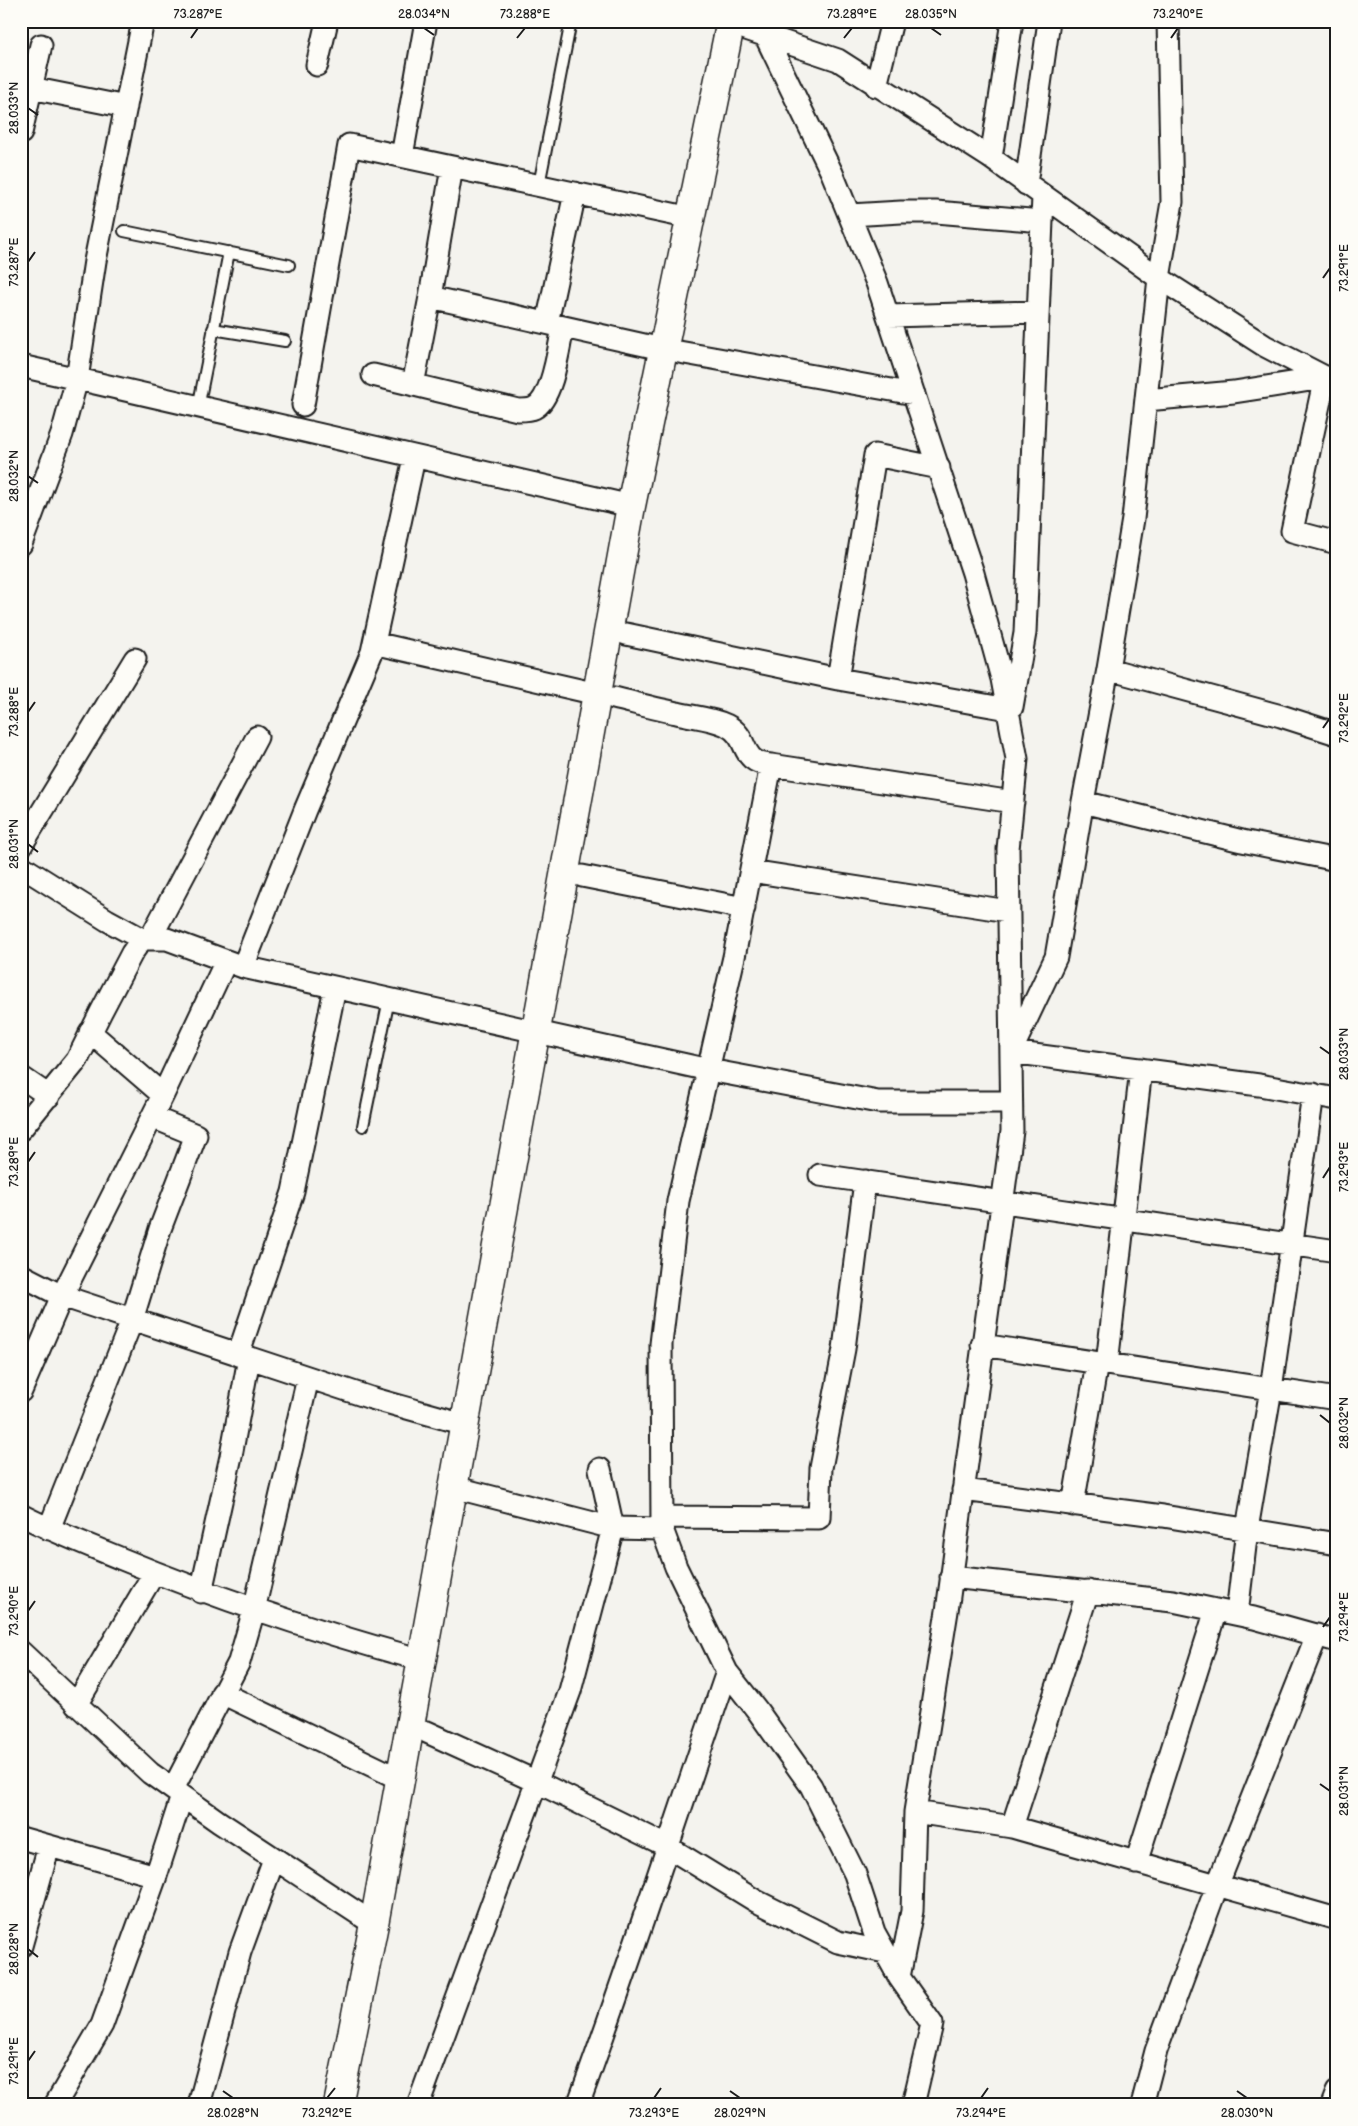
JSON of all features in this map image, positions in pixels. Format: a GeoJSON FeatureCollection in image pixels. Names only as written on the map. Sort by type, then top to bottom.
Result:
{"type":"FeatureCollection","features":[{"type":"Feature","properties":{"kind":"main road"},"geometry":{"type":"LineString","coordinates":[[355,2105],[427,1732],[462,1489],[606,696],[626,634],[691,218],[738,26]]}},
{"type":"Feature","properties":{"kind":"main road"},"geometry":{"type":"LineString","coordinates":[[338,2105],[374,1924],[422,1660],[462,1489],[464,1424],[544,1034],[582,876],[631,506],[671,351],[738,26]]}},
{"type":"Feature","properties":{"kind":"street"},"geometry":{"type":"LineString","coordinates":[[21,544],[62,434],[77,379],[95,261],[143,21]]}},
{"type":"Feature","properties":{"kind":"street"},"geometry":{"type":"LineString","coordinates":[[317,65],[327,21]]}},
{"type":"Feature","properties":{"kind":"street"},"geometry":{"type":"LineString","coordinates":[[402,156],[426,21]]}},
{"type":"Feature","properties":{"kind":"street"},"geometry":{"type":"LineString","coordinates":[[876,86],[892,21]]}},
{"type":"Feature","properties":{"kind":"street"},"geometry":{"type":"LineString","coordinates":[[991,158],[1012,21]]}},
{"type":"Feature","properties":{"kind":"street"},"geometry":{"type":"LineString","coordinates":[[1009,715],[1025,632],[1042,221],[1035,190],[1049,21]]}},
{"type":"Feature","properties":{"kind":"street"},"geometry":{"type":"LineString","coordinates":[[1011,1052],[1056,957],[1133,518],[1159,278],[1172,202],[1168,21]]}},
{"type":"Feature","properties":{"kind":"street"},"geometry":{"type":"LineString","coordinates":[[738,26],[838,60],[991,158],[1159,278],[1265,346],[1333,378]]}},
{"type":"Feature","properties":{"kind":"street"},"geometry":{"type":"LineString","coordinates":[[738,26],[832,173],[850,215],[888,316],[973,573],[1002,679],[1017,759],[1008,848],[1012,1131],[951,1577],[915,1812],[912,1910],[898,1977]]}},
{"type":"Feature","properties":{"kind":"street"},"geometry":{"type":"LineString","coordinates":[[21,133],[26,87],[42,45]]}},
{"type":"Feature","properties":{"kind":"street"},"geometry":{"type":"LineString","coordinates":[[26,87],[126,107]]}},
{"type":"Feature","properties":{"kind":"street"},"geometry":{"type":"LineString","coordinates":[[303,405],[349,145],[691,218]]}},
{"type":"Feature","properties":{"kind":"street"},"geometry":{"type":"LineString","coordinates":[[413,385],[452,167]]}},
{"type":"Feature","properties":{"kind":"street"},"geometry":{"type":"LineString","coordinates":[[373,375],[518,410],[534,408],[542,400],[549,387],[555,325],[575,193]]}},
{"type":"Feature","properties":{"kind":"street"},"geometry":{"type":"LineString","coordinates":[[850,215],[936,212],[1042,221]]}},
{"type":"Feature","properties":{"kind":"street"},"geometry":{"type":"LineString","coordinates":[[430,297],[671,351],[914,394]]}},
{"type":"Feature","properties":{"kind":"street"},"geometry":{"type":"LineString","coordinates":[[888,316],[1038,312]]}},
{"type":"Feature","properties":{"kind":"street"},"geometry":{"type":"LineString","coordinates":[[21,366],[414,458],[631,506]]}},
{"type":"Feature","properties":{"kind":"street"},"geometry":{"type":"LineString","coordinates":[[1146,400],[1234,392],[1333,378]]}},
{"type":"Feature","properties":{"kind":"street"},"geometry":{"type":"LineString","coordinates":[[1333,378],[1292,530],[1337,543]]}},
{"type":"Feature","properties":{"kind":"street"},"geometry":{"type":"LineString","coordinates":[[838,679],[875,455],[939,468]]}},
{"type":"Feature","properties":{"kind":"street"},"geometry":{"type":"LineString","coordinates":[[21,1391],[62,1296],[163,1095],[235,964],[305,810],[372,652],[414,458]]}},
{"type":"Feature","properties":{"kind":"street"},"geometry":{"type":"LineString","coordinates":[[626,634],[1009,715]]}},
{"type":"Feature","properties":{"kind":"street"},"geometry":{"type":"LineString","coordinates":[[374,642],[723,724],[739,735],[749,756],[759,764],[1013,802]]}},
{"type":"Feature","properties":{"kind":"street"},"geometry":{"type":"LineString","coordinates":[[21,846],[135,659]]}},
{"type":"Feature","properties":{"kind":"street"},"geometry":{"type":"LineString","coordinates":[[1108,669],[1281,716],[1337,734]]}},
{"type":"Feature","properties":{"kind":"street"},"geometry":{"type":"LineString","coordinates":[[21,1129],[77,1060],[132,953],[146,939],[257,737]]}},
{"type":"Feature","properties":{"kind":"street"},"geometry":{"type":"LineString","coordinates":[[771,765],[744,908],[678,1201],[661,1344],[662,1523],[676,1567],[727,1672],[757,1710],[811,1786],[855,1874],[874,1932],[898,1977],[932,2024],[913,2105]]}},
{"type":"Feature","properties":{"kind":"street"},"geometry":{"type":"LineString","coordinates":[[1083,802],[1242,841],[1337,860]]}},
{"type":"Feature","properties":{"kind":"street"},"geometry":{"type":"LineString","coordinates":[[21,866],[107,920],[146,939],[167,939],[235,964],[335,988],[709,1070],[878,1102],[1011,1102]]}},
{"type":"Feature","properties":{"kind":"street"},"geometry":{"type":"LineString","coordinates":[[751,870],[1008,910]]}},
{"type":"Feature","properties":{"kind":"street"},"geometry":{"type":"LineString","coordinates":[[582,876],[744,908]]}},
{"type":"Feature","properties":{"kind":"street"},"geometry":{"type":"LineString","coordinates":[[201,1592],[231,1456],[244,1356],[293,1192],[335,988]]}},
{"type":"Feature","properties":{"kind":"street"},"geometry":{"type":"LineString","coordinates":[[90,1032],[163,1095]]}},
{"type":"Feature","properties":{"kind":"street"},"geometry":{"type":"LineString","coordinates":[[1011,1052],[1141,1069],[1337,1099]]}},
{"type":"Feature","properties":{"kind":"street"},"geometry":{"type":"LineString","coordinates":[[1074,1504],[1102,1363],[1125,1220],[1141,1069]]}},
{"type":"Feature","properties":{"kind":"street"},"geometry":{"type":"LineString","coordinates":[[21,1077],[49,1096]]}},
{"type":"Feature","properties":{"kind":"street"},"geometry":{"type":"LineString","coordinates":[[1237,1614],[1247,1529],[1271,1389],[1290,1244],[1313,1094]]}},
{"type":"Feature","properties":{"kind":"street"},"geometry":{"type":"LineString","coordinates":[[49,1529],[132,1320],[160,1229],[196,1135],[152,1117]]}},
{"type":"Feature","properties":{"kind":"street"},"geometry":{"type":"LineString","coordinates":[[820,1175],[1337,1251]]}},
{"type":"Feature","properties":{"kind":"street"},"geometry":{"type":"LineString","coordinates":[[462,1489],[613,1528],[662,1523],[818,1518],[821,1468],[844,1349],[865,1182]]}},
{"type":"Feature","properties":{"kind":"street"},"geometry":{"type":"LineString","coordinates":[[21,1275],[62,1296],[132,1320],[371,1398],[464,1424]]}},
{"type":"Feature","properties":{"kind":"street"},"geometry":{"type":"LineString","coordinates":[[982,1345],[1337,1399]]}},
{"type":"Feature","properties":{"kind":"street"},"geometry":{"type":"LineString","coordinates":[[55,2105],[102,2025],[156,1876],[177,1792],[222,1693],[239,1662],[254,1610],[308,1378]]}},
{"type":"Feature","properties":{"kind":"street"},"geometry":{"type":"LineString","coordinates":[[418,2105],[570,1691],[613,1528],[600,1469]]}},
{"type":"Feature","properties":{"kind":"street"},"geometry":{"type":"LineString","coordinates":[[963,1490],[1074,1504],[1337,1544]]}},
{"type":"Feature","properties":{"kind":"street"},"geometry":{"type":"LineString","coordinates":[[21,1515],[49,1529],[201,1592],[324,1633],[422,1660]]}},
{"type":"Feature","properties":{"kind":"street"},"geometry":{"type":"LineString","coordinates":[[76,1705],[154,1572]]}},
{"type":"Feature","properties":{"kind":"street"},"geometry":{"type":"LineString","coordinates":[[951,1577],[1173,1601],[1237,1614],[1327,1638],[1217,1886],[1156,2051],[1142,2105]]}},
{"type":"Feature","properties":{"kind":"street"},"geometry":{"type":"LineString","coordinates":[[1012,1827],[1088,1591]]}},
{"type":"Feature","properties":{"kind":"street"},"geometry":{"type":"LineString","coordinates":[[1136,1863],[1216,1610]]}},
{"type":"Feature","properties":{"kind":"street"},"geometry":{"type":"LineString","coordinates":[[21,1652],[150,1773],[274,1859],[374,1924]]}},
{"type":"Feature","properties":{"kind":"street"},"geometry":{"type":"LineString","coordinates":[[578,2105],[624,1982],[667,1846],[727,1672]]}},
{"type":"Feature","properties":{"kind":"street"},"geometry":{"type":"LineString","coordinates":[[222,1693],[400,1778]]}},
{"type":"Feature","properties":{"kind":"street"},"geometry":{"type":"LineString","coordinates":[[427,1732],[537,1782],[667,1846],[756,1901],[838,1942],[885,1952]]}},
{"type":"Feature","properties":{"kind":"street"},"geometry":{"type":"LineString","coordinates":[[915,1812],[1012,1827],[1217,1886],[1337,1918]]}},
{"type":"Feature","properties":{"kind":"street"},"geometry":{"type":"LineString","coordinates":[[21,1838],[156,1876]]}},
{"type":"Feature","properties":{"kind":"street"},"geometry":{"type":"LineString","coordinates":[[21,1946],[49,1846]]}},
{"type":"Feature","properties":{"kind":"street"},"geometry":{"type":"LineString","coordinates":[[199,2105],[240,1952],[274,1859]]}},
{"type":"Feature","properties":{"kind":"street"},"geometry":{"type":"LineString","coordinates":[[1332,2105],[1337,2092]]}},
{"type":"Feature","properties":{"kind":"lane"},"geometry":{"type":"LineString","coordinates":[[539,185],[571,21]]}},
{"type":"Feature","properties":{"kind":"lane"},"geometry":{"type":"LineString","coordinates":[[124,231],[289,266]]}},
{"type":"Feature","properties":{"kind":"lane"},"geometry":{"type":"LineString","coordinates":[[198,408],[229,252]]}},
{"type":"Feature","properties":{"kind":"lane"},"geometry":{"type":"LineString","coordinates":[[214,329],[285,341]]}},
{"type":"Feature","properties":{"kind":"lane"},"geometry":{"type":"LineString","coordinates":[[363,1126],[389,999]]}}]}
